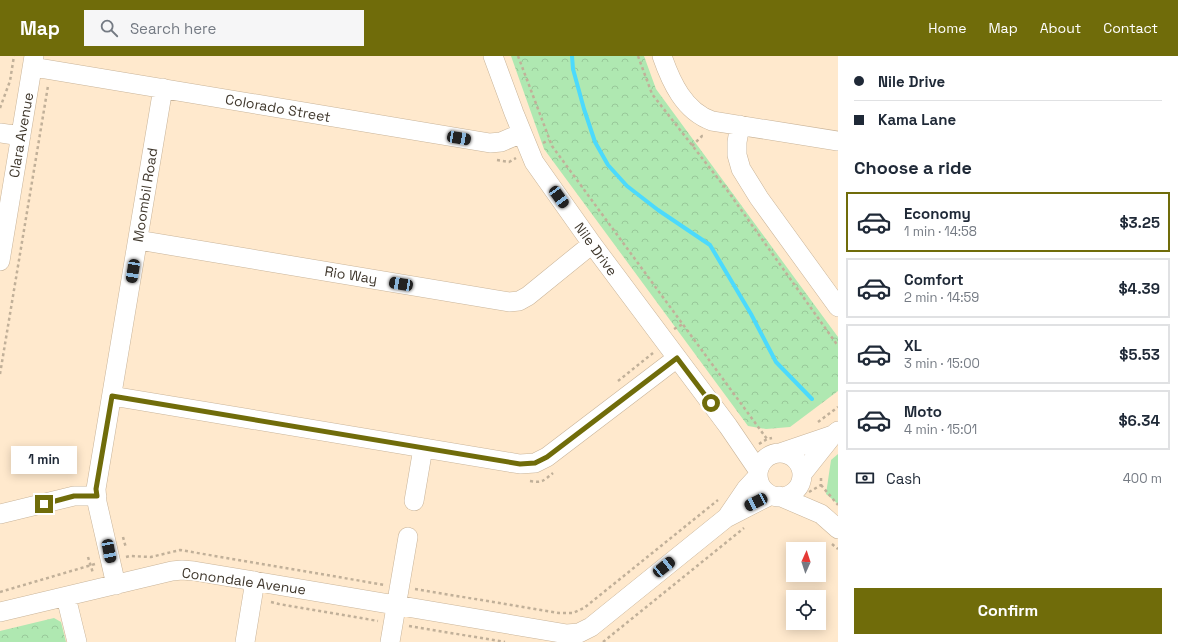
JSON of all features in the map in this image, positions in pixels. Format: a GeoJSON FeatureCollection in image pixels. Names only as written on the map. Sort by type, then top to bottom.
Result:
{"type":"FeatureCollection","features":[{"type":"Feature","properties":{"kind":"street","name":"Nile Drive"},"geometry":{"type":"LineString","coordinates":[[493,56],[534,162],[592,244],[728,426],[758,473]]}},
{"type":"Feature","properties":{"kind":"street"},"geometry":{"type":"LineString","coordinates":[[662,56],[672,83],[690,108],[705,118],[712,121],[838,141]]}},
{"type":"Feature","properties":{"kind":"street","name":"Colorado Street"},"geometry":{"type":"LineString","coordinates":[[39,64],[163,88],[490,143],[501,142],[522,133]]}},
{"type":"Feature","properties":{"kind":"street","name":"Clara Avenue"},"geometry":{"type":"LineString","coordinates":[[0,261],[21,136],[39,64]]}},
{"type":"Feature","properties":{"kind":"street","name":"Moombil Road"},"geometry":{"type":"LineString","coordinates":[[116,585],[97,502],[96,489],[163,88]]}},
{"type":"Feature","properties":{"kind":"street"},"geometry":{"type":"LineString","coordinates":[[740,125],[737,142],[737,155],[741,169],[759,198],[838,307]]}},
{"type":"Feature","properties":{"kind":"street"},"geometry":{"type":"LineString","coordinates":[[0,132],[21,136]]}},
{"type":"Feature","properties":{"kind":"street","name":"Rio Way"},"geometry":{"type":"LineString","coordinates":[[138,240],[509,302],[519,301],[528,296],[592,244]]}},
{"type":"Feature","properties":{"kind":"street"},"geometry":{"type":"LineString","coordinates":[[112,396],[520,464],[535,463],[547,457],[677,358]]}},
{"type":"Feature","properties":{"kind":"street","name":"Nile Drive"},"geometry":{"type":"LineString","coordinates":[[728,426],[770,446]]}},
{"type":"Feature","properties":{"kind":"street"},"geometry":{"type":"LineString","coordinates":[[770,446],[835,433]]}},
{"type":"Feature","properties":{"kind":"street"},"geometry":{"type":"LineString","coordinates":[[801,476],[835,433]]}},
{"type":"Feature","properties":{"kind":"street"},"geometry":{"type":"LineString","coordinates":[[770,446],[758,473],[759,482],[762,487],[775,496],[821,514],[838,529]]}},
{"type":"Feature","properties":{"kind":"street"},"geometry":{"type":"LineString","coordinates":[[770,446],[793,457],[800,467],[801,476],[799,485],[791,494],[785,496],[775,496]]}},
{"type":"Feature","properties":{"kind":"street"},"geometry":{"type":"LineString","coordinates":[[414,500],[423,448]]}},
{"type":"Feature","properties":{"kind":"street","name":"Conondale Avenue"},"geometry":{"type":"LineString","coordinates":[[726,518],[758,473]]}},
{"type":"Feature","properties":{"kind":"street"},"geometry":{"type":"LineString","coordinates":[[801,476],[821,514]]}},
{"type":"Feature","properties":{"kind":"street"},"geometry":{"type":"LineString","coordinates":[[0,514],[74,496],[97,496]]}},
{"type":"Feature","properties":{"kind":"street","name":"Conondale Avenue"},"geometry":{"type":"LineString","coordinates":[[0,612],[172,571],[182,570],[254,582],[398,596],[544,636],[579,633],[591,627],[726,518],[775,496]]}},
{"type":"Feature","properties":{"kind":"street"},"geometry":{"type":"LineString","coordinates":[[390,642],[408,537]]}},
{"type":"Feature","properties":{"kind":"street"},"geometry":{"type":"LineString","coordinates":[[244,642],[254,582]]}},
{"type":"Feature","properties":{"kind":"street"},"geometry":{"type":"LineString","coordinates":[[66,597],[77,642]]}},
{"type":"Feature","properties":{"kind":"path"},"geometry":{"type":"LineString","coordinates":[[0,108],[10,81],[14,56]]}},
{"type":"Feature","properties":{"kind":"path"},"geometry":{"type":"LineString","coordinates":[[518,56],[552,146],[770,446]]}},
{"type":"Feature","properties":{"kind":"path"},"geometry":{"type":"LineString","coordinates":[[638,56],[652,94],[727,190],[838,346]]}},
{"type":"Feature","properties":{"kind":"path"},"geometry":{"type":"LineString","coordinates":[[0,374],[39,64]]}},
{"type":"Feature","properties":{"kind":"path"},"geometry":{"type":"LineString","coordinates":[[618,381],[655,351]]}},
{"type":"Feature","properties":{"kind":"path"},"geometry":{"type":"LineString","coordinates":[[815,424],[838,407]]}},
{"type":"Feature","properties":{"kind":"path"},"geometry":{"type":"LineString","coordinates":[[821,485],[838,504]]}},
{"type":"Feature","properties":{"kind":"path"},"geometry":{"type":"LineString","coordinates":[[0,592],[110,560],[130,556],[151,558],[180,550],[398,596],[559,613],[572,612],[584,608],[720,499]]}},
{"type":"Feature","properties":{"kind":"green space"},"geometry":{"type":"Polygon","coordinates":[[[511,56],[644,56],[656,89],[838,337],[838,391],[790,427],[766,429],[748,426],[544,149],[511,56]]]}},
{"type":"Feature","properties":{"kind":"green space"},"geometry":{"type":"Polygon","coordinates":[[[838,454],[838,504],[826,494],[831,460],[838,454]]]}},
{"type":"Feature","properties":{"kind":"green space"},"geometry":{"type":"Polygon","coordinates":[[[54,618],[61,622],[66,642],[0,642],[0,631],[54,618]]]}},
{"type":"Feature","properties":{"kind":"waterway"},"geometry":{"type":"LineString","coordinates":[[572,56],[573,69],[584,109],[595,142],[608,165],[627,186],[658,210],[710,245],[751,314],[776,362],[812,399]]}},
{"type":"Feature","properties":{"kind":"route"},"geometry":{"type":"LineString","coordinates":[[44,504],[74,496],[97,496],[96,489],[112,396],[520,464],[535,463],[547,457],[677,358],[711,403]]}}]}
